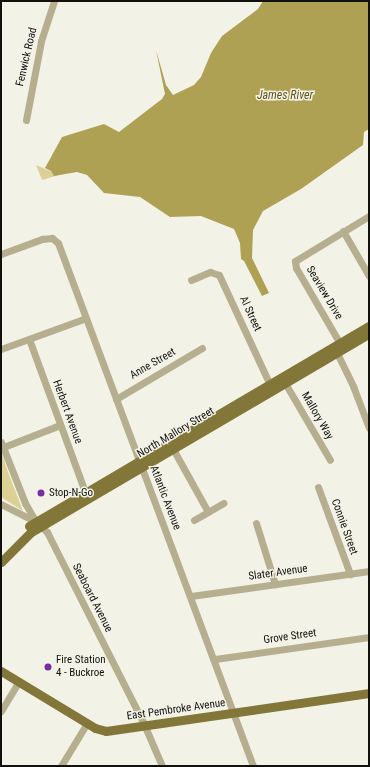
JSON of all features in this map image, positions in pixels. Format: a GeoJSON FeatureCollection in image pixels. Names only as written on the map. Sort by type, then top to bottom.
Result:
{"type":"FeatureCollection","features":[{"type":"Feature","properties":{"kind":"main road","name":"North Mallory Street"},"geometry":{"type":"LineString","coordinates":[[1,562],[19,541],[39,524],[85,492],[173,449],[272,387],[284,383],[340,348],[369,326]]}},
{"type":"Feature","properties":{"kind":"main road","name":"North Mallory Street"},"geometry":{"type":"LineString","coordinates":[[1,553],[18,535],[340,348],[369,334]]}},
{"type":"Feature","properties":{"kind":"main road","name":"East Pembroke Avenue"},"geometry":{"type":"LineString","coordinates":[[1,670],[87,723],[106,731],[369,693]]}},
{"type":"Feature","properties":{"kind":"street","name":"Fenwick Road"},"geometry":{"type":"LineString","coordinates":[[26,120],[41,41],[54,1]]}},
{"type":"Feature","properties":{"kind":"street","name":"Seaview Drive"},"geometry":{"type":"LineString","coordinates":[[340,348],[295,264],[300,256],[369,216]]}},
{"type":"Feature","properties":{"kind":"street"},"geometry":{"type":"LineString","coordinates":[[343,231],[369,276]]}},
{"type":"Feature","properties":{"kind":"street","name":"Atlantic Avenue"},"geometry":{"type":"LineString","coordinates":[[1,254],[42,239],[54,239],[86,318],[215,659],[253,766]]}},
{"type":"Feature","properties":{"kind":"street","name":"Al Street"},"geometry":{"type":"LineString","coordinates":[[191,280],[210,272],[219,275],[272,387]]}},
{"type":"Feature","properties":{"kind":"street"},"geometry":{"type":"LineString","coordinates":[[1,349],[86,318]]}},
{"type":"Feature","properties":{"kind":"street","name":"Herbert Avenue"},"geometry":{"type":"LineString","coordinates":[[29,339],[85,492]]}},
{"type":"Feature","properties":{"kind":"street","name":"Anne Street"},"geometry":{"type":"LineString","coordinates":[[116,398],[202,348]]}},
{"type":"Feature","properties":{"kind":"street"},"geometry":{"type":"LineString","coordinates":[[340,348],[369,428]]}},
{"type":"Feature","properties":{"kind":"street","name":"Mallory Way"},"geometry":{"type":"LineString","coordinates":[[284,383],[330,460]]}},
{"type":"Feature","properties":{"kind":"street"},"geometry":{"type":"LineString","coordinates":[[2,446],[60,425]]}},
{"type":"Feature","properties":{"kind":"street","name":"Seaboard Avenue"},"geometry":{"type":"LineString","coordinates":[[2,446],[25,503],[39,524],[145,726],[162,766]]}},
{"type":"Feature","properties":{"kind":"street"},"geometry":{"type":"LineString","coordinates":[[173,449],[208,512]]}},
{"type":"Feature","properties":{"kind":"street","name":"Connie Street"},"geometry":{"type":"LineString","coordinates":[[318,487],[350,574]]}},
{"type":"Feature","properties":{"kind":"street"},"geometry":{"type":"LineString","coordinates":[[194,520],[224,503]]}},
{"type":"Feature","properties":{"kind":"street"},"geometry":{"type":"LineString","coordinates":[[1,504],[39,524]]}},
{"type":"Feature","properties":{"kind":"street"},"geometry":{"type":"LineString","coordinates":[[256,523],[275,584]]}},
{"type":"Feature","properties":{"kind":"street","name":"Slater Avenue"},"geometry":{"type":"LineString","coordinates":[[191,596],[369,571]]}},
{"type":"Feature","properties":{"kind":"street","name":"Grove Street"},"geometry":{"type":"LineString","coordinates":[[215,659],[369,637]]}},
{"type":"Feature","properties":{"kind":"street"},"geometry":{"type":"LineString","coordinates":[[1,711],[19,681]]}},
{"type":"Feature","properties":{"kind":"street"},"geometry":{"type":"LineString","coordinates":[[61,766],[87,723]]}},
{"type":"Feature","properties":{"kind":"shaded area"},"geometry":{"type":"Polygon","coordinates":[[[36,165],[59,175],[42,180],[36,165]]]}},
{"type":"Feature","properties":{"kind":"shaded area"},"geometry":{"type":"Polygon","coordinates":[[[2,454],[8,472],[23,511],[1,497],[2,454]]]}},
{"type":"Feature","properties":{"kind":"water","name":"James River"},"geometry":{"type":"Polygon","coordinates":[[[263,1],[369,1],[369,129],[364,132],[363,145],[301,189],[263,211],[253,230],[252,258],[269,293],[262,296],[244,261],[241,259],[240,243],[234,229],[201,216],[170,217],[140,197],[104,193],[87,175],[77,172],[54,176],[51,171],[45,168],[62,137],[104,124],[119,132],[162,99],[165,94],[156,50],[166,85],[173,95],[194,85],[201,77],[211,53],[222,36],[258,9],[263,1]]]}},
{"type":"Feature","properties":{"kind":"place","name":"Stop-N-Go"},"geometry":{"type":"Point","coordinates":[41,493]}},
{"type":"Feature","properties":{"kind":"place","name":"Fire Station 4 - Buckroe"},"geometry":{"type":"Point","coordinates":[48,667]}}]}
